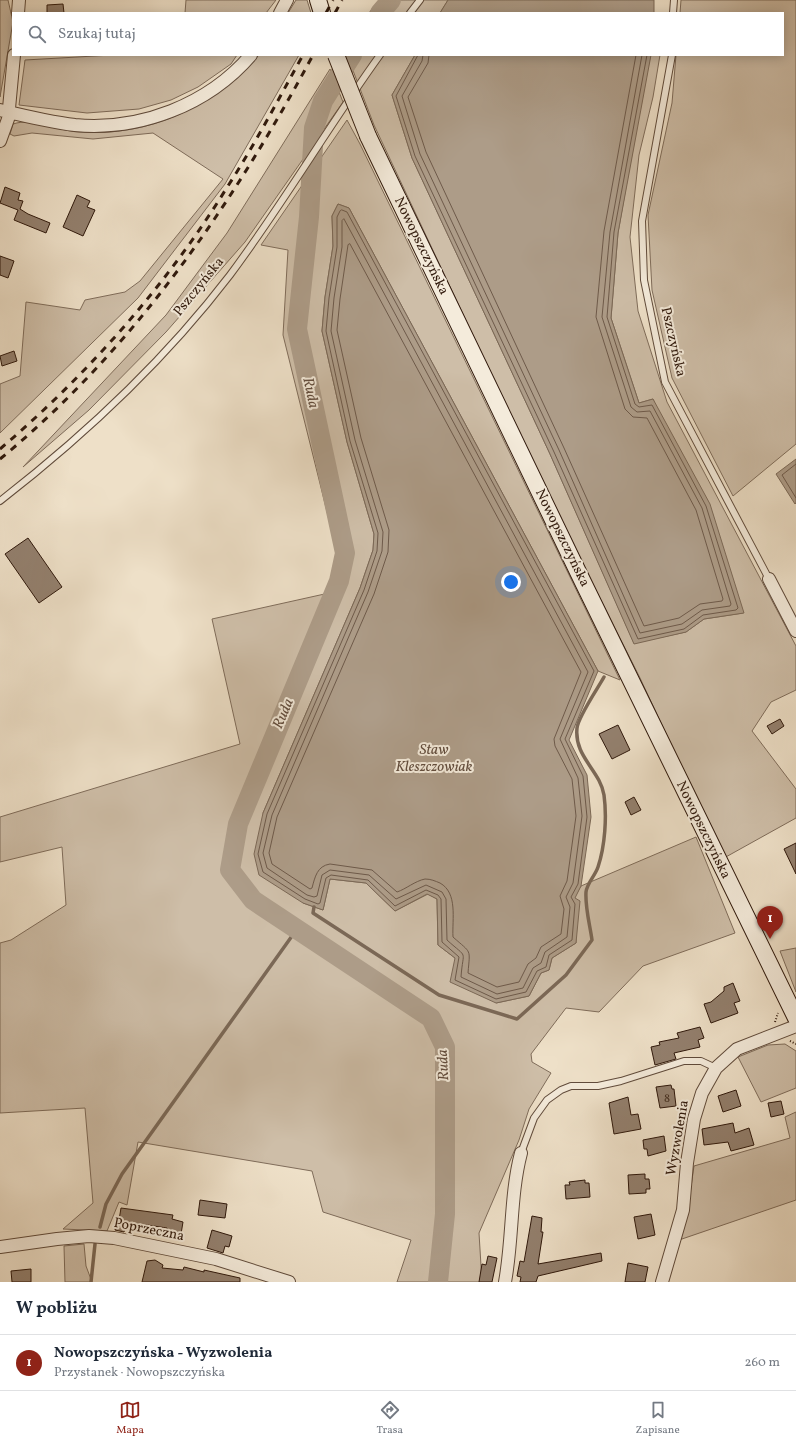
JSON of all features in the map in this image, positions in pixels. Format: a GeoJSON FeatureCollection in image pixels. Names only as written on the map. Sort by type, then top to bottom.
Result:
{"type":"FeatureCollection","features":[{"type":"Feature","properties":{"kind":"main road"},"geometry":{"type":"LineString","coordinates":[[318,0],[322,12]]}},
{"type":"Feature","properties":{"kind":"main road","name":"Nowopszczyńska"},"geometry":{"type":"LineString","coordinates":[[336,56],[368,136],[582,581],[796,1018]]}},
{"type":"Feature","properties":{"kind":"street"},"geometry":{"type":"LineString","coordinates":[[18,12],[19,0]]}},
{"type":"Feature","properties":{"kind":"street"},"geometry":{"type":"LineString","coordinates":[[281,12],[288,0]]}},
{"type":"Feature","properties":{"kind":"street"},"geometry":{"type":"LineString","coordinates":[[0,141],[14,56]]}},
{"type":"Feature","properties":{"kind":"street"},"geometry":{"type":"LineString","coordinates":[[4,111],[75,125],[112,124],[141,120],[174,110],[200,97],[232,74],[249,56]]}},
{"type":"Feature","properties":{"kind":"street","name":"Pszczyńska"},"geometry":{"type":"LineString","coordinates":[[769,579],[796,631]]}},
{"type":"Feature","properties":{"kind":"street","name":"Wyzwolenia"},"geometry":{"type":"LineString","coordinates":[[662,1282],[683,1210],[687,1163],[694,1119],[702,1093],[716,1068],[737,1049],[796,1026]]}},
{"type":"Feature","properties":{"kind":"street"},"geometry":{"type":"LineString","coordinates":[[505,1282],[511,1244],[515,1176],[521,1153]]}},
{"type":"Feature","properties":{"kind":"street","name":"Poprzeczna"},"geometry":{"type":"LineString","coordinates":[[0,1247],[70,1238],[114,1238],[216,1259],[289,1282]]}},
{"type":"Feature","properties":{"kind":"lane"},"geometry":{"type":"LineString","coordinates":[[411,12],[420,0]]}},
{"type":"Feature","properties":{"kind":"lane"},"geometry":{"type":"LineString","coordinates":[[673,12],[674,0]]}},
{"type":"Feature","properties":{"kind":"lane","name":"Pszczyńska"},"geometry":{"type":"LineString","coordinates":[[0,502],[93,424],[171,345],[230,275],[325,138],[379,56]]}},
{"type":"Feature","properties":{"kind":"lane","name":"Pszczyńska"},"geometry":{"type":"LineString","coordinates":[[672,56],[642,220],[644,280],[665,382],[769,579]]}},
{"type":"Feature","properties":{"kind":"lane"},"geometry":{"type":"LineString","coordinates":[[521,1153],[534,1118],[547,1100],[566,1088],[571,1086],[598,1086],[621,1081],[684,1061],[700,1061],[716,1068]]}},
{"type":"Feature","properties":{"kind":"shaded area"},"geometry":{"type":"Polygon","coordinates":[[[0,0],[8,0],[12,18],[12,28],[0,97],[0,0]]]}},
{"type":"Feature","properties":{"kind":"shaded area"},"geometry":{"type":"Polygon","coordinates":[[[186,0],[276,0],[267,12],[185,12],[186,0]]]}},
{"type":"Feature","properties":{"kind":"shaded area"},"geometry":{"type":"Polygon","coordinates":[[[296,0],[307,0],[311,12],[289,12],[296,0]]]}},
{"type":"Feature","properties":{"kind":"shaded area"},"geometry":{"type":"Polygon","coordinates":[[[379,0],[448,0],[441,12],[370,12],[379,0]]]}},
{"type":"Feature","properties":{"kind":"shaded area"},"geometry":{"type":"Polygon","coordinates":[[[681,0],[796,0],[796,444],[733,496],[672,378],[652,290],[648,215],[672,103],[676,56],[784,56],[784,12],[680,12],[681,0]]]}},
{"type":"Feature","properties":{"kind":"shaded area"},"geometry":{"type":"Polygon","coordinates":[[[95,56],[236,56],[231,64],[198,87],[171,100],[139,109],[87,113],[19,105],[25,60],[95,56]]]}},
{"type":"Feature","properties":{"kind":"shaded area"},"geometry":{"type":"Polygon","coordinates":[[[258,56],[298,56],[225,184],[138,298],[0,433],[0,384],[20,376],[26,302],[80,310],[85,300],[125,292],[140,281],[223,179],[153,133],[93,139],[32,133],[14,136],[10,134],[13,124],[29,122],[71,131],[105,132],[155,124],[200,104],[221,90],[258,56]]]}},
{"type":"Feature","properties":{"kind":"shaded area"},"geometry":{"type":"Polygon","coordinates":[[[347,56],[414,56],[392,95],[412,158],[550,454],[634,643],[686,632],[704,619],[743,613],[653,399],[639,403],[611,318],[618,233],[649,56],[660,56],[653,97],[639,155],[630,237],[638,311],[667,402],[796,646],[796,690],[771,702],[752,731],[796,789],[796,818],[724,858],[640,678],[549,497],[374,125],[347,56]]]}},
{"type":"Feature","properties":{"kind":"shaded area"},"geometry":{"type":"Polygon","coordinates":[[[330,69],[343,102],[245,242],[166,332],[89,410],[23,467],[166,315],[227,233],[330,69]]]}},
{"type":"Feature","properties":{"kind":"shaded area"},"geometry":{"type":"Polygon","coordinates":[[[347,120],[620,680],[598,671],[349,208],[338,204],[332,216],[333,246],[325,297],[322,331],[347,442],[374,534],[373,550],[360,588],[263,813],[303,903],[323,910],[330,879],[366,883],[395,911],[428,894],[437,899],[438,945],[455,958],[496,1003],[529,996],[541,973],[549,970],[552,958],[576,943],[574,898],[581,886],[696,837],[735,933],[643,966],[599,1012],[566,1008],[531,1054],[532,1062],[551,1073],[529,1109],[519,1140],[479,1233],[482,1282],[397,1282],[411,1240],[323,1212],[312,1171],[138,1142],[127,1205],[119,1202],[107,1231],[63,1229],[93,1203],[85,1108],[0,1113],[0,943],[11,940],[66,905],[62,847],[0,862],[0,817],[240,744],[212,619],[329,593],[338,556],[283,335],[288,250],[261,245],[347,120]]]}},
{"type":"Feature","properties":{"kind":"shaded area"},"geometry":{"type":"Polygon","coordinates":[[[796,948],[796,992],[780,951],[796,948]]]}},
{"type":"Feature","properties":{"kind":"shaded area"},"geometry":{"type":"Polygon","coordinates":[[[785,1044],[796,1051],[796,1088],[761,1102],[738,1057],[768,1045],[785,1044]]]}},
{"type":"Feature","properties":{"kind":"shaded area"},"geometry":{"type":"Polygon","coordinates":[[[796,1112],[796,1200],[679,1240],[688,1208],[694,1166],[790,1138],[785,1117],[796,1112]]]}},
{"type":"Feature","properties":{"kind":"shaded area"},"geometry":{"type":"Polygon","coordinates":[[[84,1244],[86,1266],[92,1282],[65,1282],[64,1246],[84,1244]]]}},
{"type":"Feature","properties":{"kind":"water"},"geometry":{"type":"Polygon","coordinates":[[[448,0],[654,0],[654,12],[441,12],[448,0]]]}},
{"type":"Feature","properties":{"kind":"water"},"geometry":{"type":"Polygon","coordinates":[[[414,56],[651,56],[618,233],[611,318],[639,403],[653,399],[710,504],[744,613],[704,619],[686,632],[634,644],[550,454],[412,158],[392,95],[414,56]]]}},
{"type":"Feature","properties":{"kind":"water","name":"Staw Kleszczowiak"},"geometry":{"type":"Polygon","coordinates":[[[338,204],[349,208],[598,671],[569,740],[587,775],[591,817],[581,886],[575,898],[580,901],[576,943],[552,958],[549,970],[541,973],[529,996],[496,1003],[450,982],[455,958],[438,945],[437,899],[427,894],[395,911],[366,883],[330,879],[323,910],[303,903],[259,875],[254,854],[263,813],[360,588],[373,550],[374,534],[347,442],[322,331],[325,297],[333,246],[332,216],[338,204]]]}},
{"type":"Feature","properties":{"kind":"water"},"geometry":{"type":"Polygon","coordinates":[[[796,459],[796,503],[795,504],[776,474],[796,459]]]}},
{"type":"Feature","properties":{"kind":"building"},"geometry":{"type":"Polygon","coordinates":[[[63,4],[64,12],[47,12],[47,5],[63,4]]]}},
{"type":"Feature","properties":{"kind":"building"},"geometry":{"type":"Polygon","coordinates":[[[5,187],[20,193],[18,200],[23,201],[20,209],[50,223],[46,233],[14,220],[18,210],[0,203],[5,187]]]}},
{"type":"Feature","properties":{"kind":"building"},"geometry":{"type":"Polygon","coordinates":[[[77,195],[90,201],[87,207],[95,210],[83,236],[63,227],[77,195]]]}},
{"type":"Feature","properties":{"kind":"building"},"geometry":{"type":"Polygon","coordinates":[[[0,256],[14,261],[8,278],[0,275],[0,256]]]}},
{"type":"Feature","properties":{"kind":"building"},"geometry":{"type":"Polygon","coordinates":[[[14,351],[17,361],[2,366],[0,356],[14,351]]]}},
{"type":"Feature","properties":{"kind":"building"},"geometry":{"type":"Polygon","coordinates":[[[28,538],[62,587],[39,603],[5,554],[28,538]]]}},
{"type":"Feature","properties":{"kind":"building"},"geometry":{"type":"Polygon","coordinates":[[[780,719],[784,726],[772,734],[767,726],[780,719]]]}},
{"type":"Feature","properties":{"kind":"building"},"geometry":{"type":"Polygon","coordinates":[[[618,725],[630,750],[612,759],[599,734],[618,725]]]}},
{"type":"Feature","properties":{"kind":"building"},"geometry":{"type":"Polygon","coordinates":[[[634,797],[641,810],[631,815],[625,802],[634,797]]]}},
{"type":"Feature","properties":{"kind":"building"},"geometry":{"type":"Polygon","coordinates":[[[796,843],[796,874],[784,849],[796,843]]]}},
{"type":"Feature","properties":{"kind":"building"},"geometry":{"type":"Polygon","coordinates":[[[733,983],[740,1001],[734,1003],[738,1013],[711,1023],[704,1004],[711,1002],[724,991],[724,987],[733,983]]]}},
{"type":"Feature","properties":{"kind":"building"},"geometry":{"type":"Polygon","coordinates":[[[700,1027],[704,1038],[698,1040],[700,1047],[674,1053],[676,1059],[655,1065],[651,1047],[660,1045],[659,1042],[679,1038],[677,1033],[700,1027]]]}},
{"type":"Feature","properties":{"kind":"building"},"geometry":{"type":"Polygon","coordinates":[[[671,1085],[672,1089],[674,1089],[676,1106],[660,1108],[656,1087],[671,1085]]]}},
{"type":"Feature","properties":{"kind":"building"},"geometry":{"type":"Polygon","coordinates":[[[736,1090],[741,1106],[723,1112],[718,1096],[736,1090]]]}},
{"type":"Feature","properties":{"kind":"building"},"geometry":{"type":"Polygon","coordinates":[[[628,1097],[631,1115],[638,1114],[641,1129],[614,1134],[609,1103],[628,1097]]]}},
{"type":"Feature","properties":{"kind":"building"},"geometry":{"type":"Polygon","coordinates":[[[781,1101],[784,1114],[771,1117],[768,1103],[781,1101]]]}},
{"type":"Feature","properties":{"kind":"building"},"geometry":{"type":"Polygon","coordinates":[[[733,1123],[735,1133],[749,1128],[754,1145],[731,1151],[728,1142],[704,1145],[702,1129],[733,1123]]]}},
{"type":"Feature","properties":{"kind":"building"},"geometry":{"type":"Polygon","coordinates":[[[664,1136],[666,1151],[648,1156],[647,1149],[644,1149],[643,1140],[664,1136]]]}},
{"type":"Feature","properties":{"kind":"building"},"geometry":{"type":"Polygon","coordinates":[[[645,1174],[645,1179],[649,1179],[650,1189],[646,1189],[646,1193],[629,1194],[628,1175],[645,1174]]]}},
{"type":"Feature","properties":{"kind":"building"},"geometry":{"type":"Polygon","coordinates":[[[585,1180],[585,1183],[589,1183],[590,1197],[566,1199],[565,1185],[570,1185],[569,1182],[585,1180]]]}},
{"type":"Feature","properties":{"kind":"building"},"geometry":{"type":"Polygon","coordinates":[[[200,1200],[227,1204],[225,1218],[198,1215],[200,1200]]]}},
{"type":"Feature","properties":{"kind":"building"},"geometry":{"type":"Polygon","coordinates":[[[121,1208],[173,1215],[172,1219],[183,1222],[181,1234],[167,1231],[167,1228],[127,1222],[124,1232],[115,1230],[117,1220],[119,1220],[121,1208]]]}},
{"type":"Feature","properties":{"kind":"building"},"geometry":{"type":"Polygon","coordinates":[[[651,1214],[655,1235],[638,1239],[634,1217],[651,1214]]]}},
{"type":"Feature","properties":{"kind":"building"},"geometry":{"type":"Polygon","coordinates":[[[532,1216],[542,1218],[541,1232],[543,1232],[538,1264],[601,1253],[602,1261],[538,1276],[536,1282],[520,1282],[521,1277],[517,1276],[520,1261],[524,1262],[532,1216]]]}},
{"type":"Feature","properties":{"kind":"building"},"geometry":{"type":"Polygon","coordinates":[[[212,1230],[232,1236],[229,1247],[225,1246],[223,1253],[207,1248],[212,1230]]]}},
{"type":"Feature","properties":{"kind":"building"},"geometry":{"type":"Polygon","coordinates":[[[488,1256],[497,1258],[492,1282],[479,1282],[482,1264],[486,1265],[488,1256]]]}},
{"type":"Feature","properties":{"kind":"building"},"geometry":{"type":"Polygon","coordinates":[[[155,1260],[163,1265],[162,1268],[183,1270],[184,1267],[204,1272],[204,1270],[240,1278],[240,1282],[142,1282],[147,1261],[155,1260]]]}},
{"type":"Feature","properties":{"kind":"building"},"geometry":{"type":"Polygon","coordinates":[[[628,1263],[648,1267],[645,1282],[625,1282],[628,1263]]]}},
{"type":"Feature","properties":{"kind":"building"},"geometry":{"type":"Polygon","coordinates":[[[31,1269],[31,1282],[12,1282],[11,1271],[31,1269]]]}},
{"type":"Feature","properties":{"kind":"waterway","name":"Ruda"},"geometry":{"type":"LineString","coordinates":[[381,12],[391,0]]}},
{"type":"Feature","properties":{"kind":"waterway","name":"Ruda"},"geometry":{"type":"LineString","coordinates":[[351,56],[323,101],[314,128],[309,217],[297,329],[345,553],[339,581],[238,824],[230,870],[253,900],[431,1018],[445,1047],[445,1214],[438,1282]]}},
{"type":"Feature","properties":{"kind":"waterway"},"geometry":{"type":"LineString","coordinates":[[314,907],[313,913],[439,995],[517,1019],[566,975],[592,940],[587,910],[586,892],[598,867],[602,850],[605,831],[605,804],[602,786],[579,747],[577,728],[584,710],[604,677]]}},
{"type":"Feature","properties":{"kind":"waterway"},"geometry":{"type":"LineString","coordinates":[[100,1227],[106,1204],[122,1174],[297,929]]}},
{"type":"Feature","properties":{"kind":"waterway"},"geometry":{"type":"LineString","coordinates":[[91,1282],[95,1244]]}},
{"type":"Feature","properties":{"kind":"railway"},"geometry":{"type":"LineString","coordinates":[[327,12],[333,0]]}},
{"type":"Feature","properties":{"kind":"railway"},"geometry":{"type":"LineString","coordinates":[[336,12],[342,0]]}},
{"type":"Feature","properties":{"kind":"railway"},"geometry":{"type":"LineString","coordinates":[[0,449],[64,391],[94,360],[123,328],[178,260],[203,225],[236,173],[266,123],[302,56]]}},
{"type":"Feature","properties":{"kind":"railway"},"geometry":{"type":"LineString","coordinates":[[0,459],[48,417],[94,371],[136,323],[176,273],[249,166],[312,56]]}},
{"type":"Feature","properties":{"kind":"place","name":"Nowopszczyńska - Wyzwolenia"},"geometry":{"type":"Point","coordinates":[770,939]}}]}
